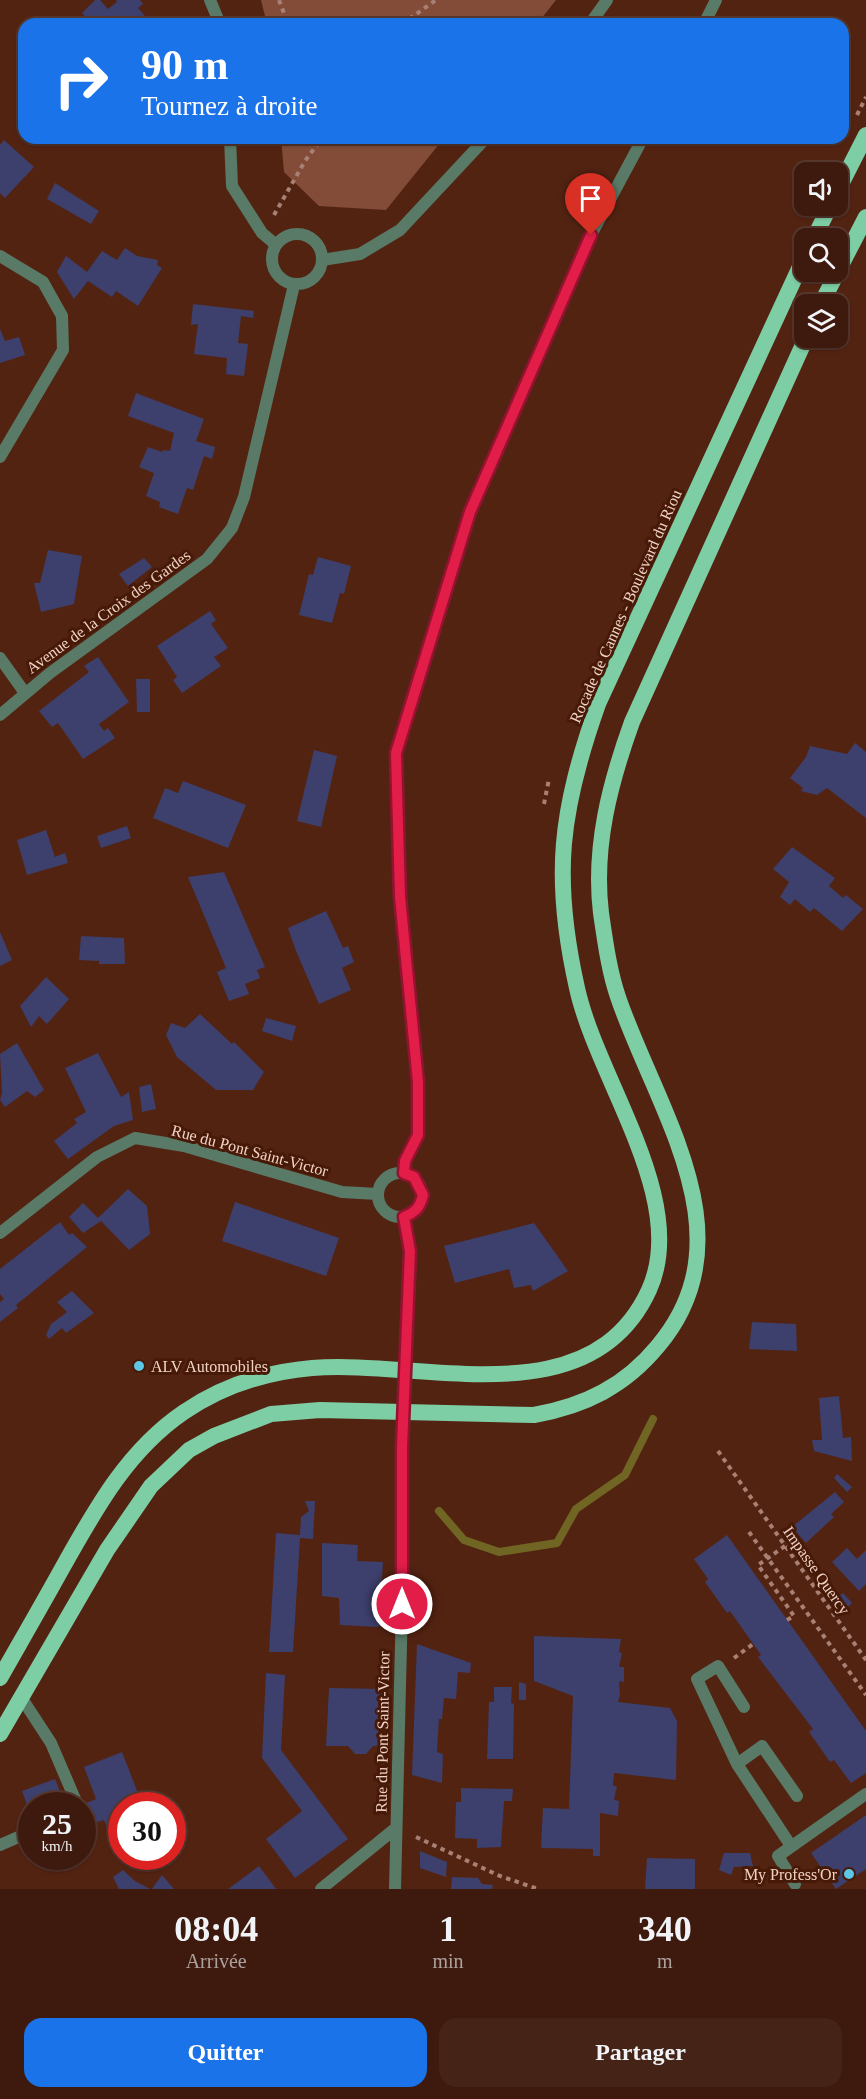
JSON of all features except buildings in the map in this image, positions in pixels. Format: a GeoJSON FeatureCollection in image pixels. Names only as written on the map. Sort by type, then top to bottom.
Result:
{"type":"FeatureCollection","features":[{"type":"Feature","properties":{"kind":"highway"},"geometry":{"type":"LineString","coordinates":[[848,170],[866,135]]}},
{"type":"Feature","properties":{"kind":"highway"},"geometry":{"type":"LineString","coordinates":[[826,294],[866,217]]}},
{"type":"Feature","properties":{"kind":"highway","name":"Rocade de Cannes - Boulevard du Riou"},"geometry":{"type":"LineString","coordinates":[[0,1678],[81,1534],[111,1486],[134,1456],[158,1432],[184,1412],[218,1392],[251,1379],[317,1368],[478,1373],[542,1371],[592,1354],[616,1337],[634,1317],[650,1288],[658,1261],[661,1236],[657,1202],[641,1155],[592,1042],[578,991],[562,898],[561,856],[565,817],[583,745],[598,704],[794,280]]}},
{"type":"Feature","properties":{"kind":"highway"},"geometry":{"type":"LineString","coordinates":[[0,1734],[107,1551],[135,1508],[151,1486],[189,1450],[214,1436],[271,1414],[320,1410],[534,1415],[567,1409],[617,1385],[642,1365],[663,1340],[678,1316],[691,1286],[699,1250],[697,1211],[688,1174],[617,995],[601,910],[600,864],[603,823],[611,779],[632,722],[801,348]]}},
{"type":"Feature","properties":{"kind":"street"},"geometry":{"type":"LineString","coordinates":[[210,0],[218,18]]}},
{"type":"Feature","properties":{"kind":"street"},"geometry":{"type":"LineString","coordinates":[[594,18],[607,0]]}},
{"type":"Feature","properties":{"kind":"street"},"geometry":{"type":"LineString","coordinates":[[707,18],[716,0]]}},
{"type":"Feature","properties":{"kind":"street"},"geometry":{"type":"LineString","coordinates":[[230,144],[232,186],[262,233],[275,244]]}},
{"type":"Feature","properties":{"kind":"street"},"geometry":{"type":"LineString","coordinates":[[322,260],[360,254],[400,230],[480,144]]}},
{"type":"Feature","properties":{"kind":"street"},"geometry":{"type":"LineString","coordinates":[[404,1173],[405,1161],[418,1135],[418,1082],[400,897],[396,753],[470,512],[591,235],[640,144]]}},
{"type":"Feature","properties":{"kind":"street"},"geometry":{"type":"LineString","coordinates":[[304,235],[310,237],[320,247],[322,260],[318,273],[308,282],[294,285],[278,277],[271,261],[275,244],[285,236],[304,235]]}},
{"type":"Feature","properties":{"kind":"street"},"geometry":{"type":"LineString","coordinates":[[0,256],[43,282],[62,316],[63,350],[0,457]]}},
{"type":"Feature","properties":{"kind":"street"},"geometry":{"type":"LineString","coordinates":[[0,267],[13,263]]}},
{"type":"Feature","properties":{"kind":"street","name":"Avenue de la Croix des Gardes"},"geometry":{"type":"LineString","coordinates":[[0,715],[25,693],[207,559],[232,528],[244,497],[294,285]]}},
{"type":"Feature","properties":{"kind":"street"},"geometry":{"type":"LineString","coordinates":[[0,658],[25,693]]}},
{"type":"Feature","properties":{"kind":"street","name":"Rue du Pont Saint-Victor"},"geometry":{"type":"LineString","coordinates":[[0,1233],[97,1157],[135,1138],[184,1146],[342,1192],[378,1194]]}},
{"type":"Feature","properties":{"kind":"street"},"geometry":{"type":"LineString","coordinates":[[404,1173],[414,1177],[423,1195],[420,1205],[413,1213],[404,1217],[388,1214],[379,1201],[378,1194],[387,1177],[404,1173]]}},
{"type":"Feature","properties":{"kind":"street","name":"Rue du Pont Saint-Victor"},"geometry":{"type":"LineString","coordinates":[[395,1889],[402,1604],[402,1447],[410,1251],[404,1217]]}},
{"type":"Feature","properties":{"kind":"street"},"geometry":{"type":"LineString","coordinates":[[744,1707],[718,1666],[697,1679],[737,1764],[791,1846]]}},
{"type":"Feature","properties":{"kind":"street"},"geometry":{"type":"LineString","coordinates":[[21,1697],[51,1743],[72,1792]]}},
{"type":"Feature","properties":{"kind":"street"},"geometry":{"type":"LineString","coordinates":[[737,1764],[762,1746],[797,1796]]}},
{"type":"Feature","properties":{"kind":"street"},"geometry":{"type":"LineString","coordinates":[[795,1884],[778,1856],[866,1794]]}},
{"type":"Feature","properties":{"kind":"street"},"geometry":{"type":"LineString","coordinates":[[321,1889],[396,1828]]}},
{"type":"Feature","properties":{"kind":"street"},"geometry":{"type":"LineString","coordinates":[[0,1845],[18,1837]]}},
{"type":"Feature","properties":{"kind":"path"},"geometry":{"type":"LineString","coordinates":[[279,0],[286,18]]}},
{"type":"Feature","properties":{"kind":"path"},"geometry":{"type":"LineString","coordinates":[[410,18],[436,0]]}},
{"type":"Feature","properties":{"kind":"path"},"geometry":{"type":"LineString","coordinates":[[262,233],[284,202],[305,161],[318,144]]}},
{"type":"Feature","properties":{"kind":"path"},"geometry":{"type":"LineString","coordinates":[[543,814],[545,791],[552,770]]}},
{"type":"Feature","properties":{"kind":"path","name":"Impasse Quercy"},"geometry":{"type":"LineString","coordinates":[[718,1451],[866,1660]]}},
{"type":"Feature","properties":{"kind":"path"},"geometry":{"type":"LineString","coordinates":[[750,1532],[866,1695]]}},
{"type":"Feature","properties":{"kind":"path"},"geometry":{"type":"LineString","coordinates":[[785,1546],[758,1565],[794,1616],[787,1620]]}},
{"type":"Feature","properties":{"kind":"path"},"geometry":{"type":"LineString","coordinates":[[736,1657],[753,1644]]}},
{"type":"Feature","properties":{"kind":"path"},"geometry":{"type":"LineString","coordinates":[[396,1828],[500,1876],[538,1889]]}},
{"type":"Feature","properties":{"kind":"shaded area"},"geometry":{"type":"Polygon","coordinates":[[[261,0],[556,0],[542,18],[266,18],[261,0]]]}},
{"type":"Feature","properties":{"kind":"shaded area"},"geometry":{"type":"Polygon","coordinates":[[[282,144],[439,144],[386,210],[319,206],[284,172],[282,144]]]}},
{"type":"Feature","properties":{"kind":"waterway"},"geometry":{"type":"LineString","coordinates":[[439,1511],[464,1540],[499,1552],[557,1543],[576,1509],[625,1475],[653,1419]]}},
{"type":"Feature","properties":{"kind":"place","name":"ALV Automobiles"},"geometry":{"type":"Point","coordinates":[139,1366]}},
{"type":"Feature","properties":{"kind":"place","name":"My Profess'Or"},"geometry":{"type":"Point","coordinates":[849,1874]}},
{"type":"Feature","properties":{"kind":"route"},"geometry":{"type":"LineString","coordinates":[[402,1604],[402,1447],[410,1251],[404,1217],[413,1213],[420,1205],[423,1195],[414,1177],[404,1173],[405,1161],[418,1135],[418,1082],[400,897],[396,753],[470,512],[591,235]]}}]}
